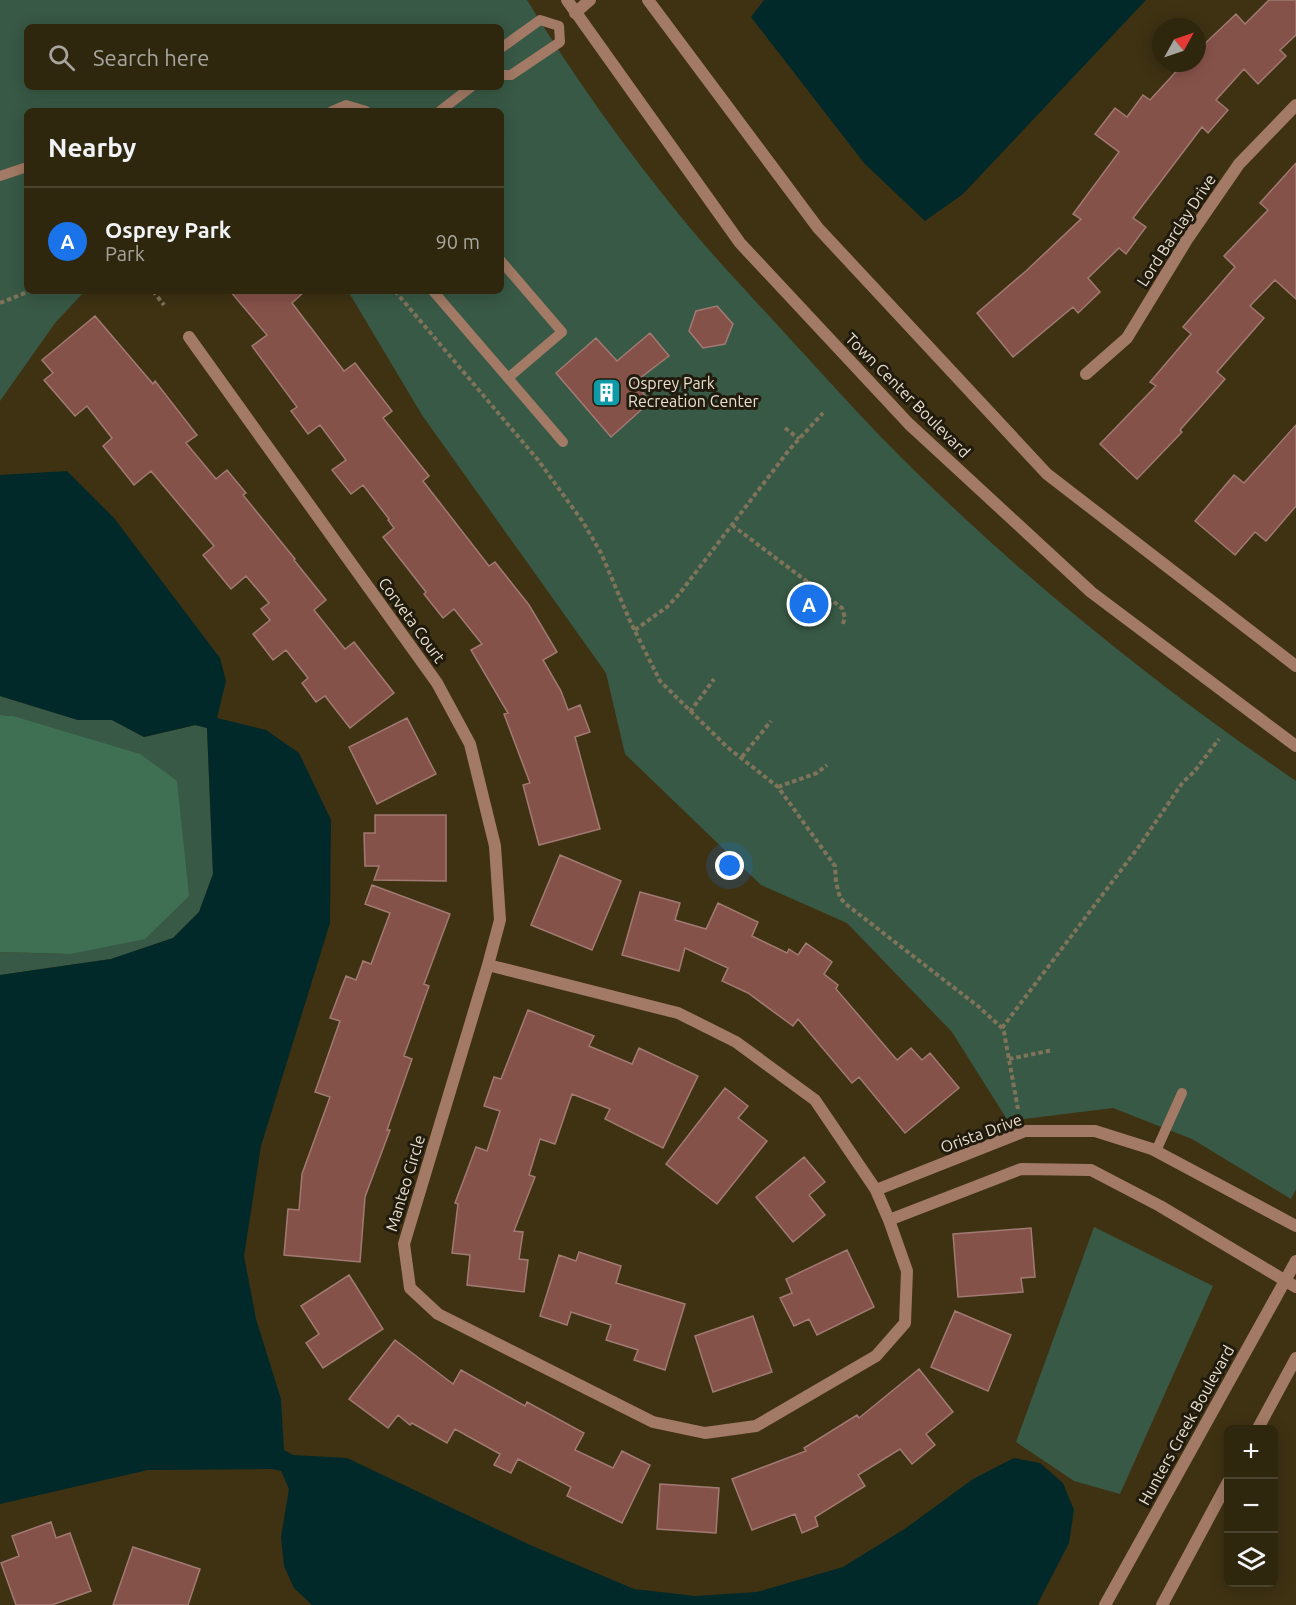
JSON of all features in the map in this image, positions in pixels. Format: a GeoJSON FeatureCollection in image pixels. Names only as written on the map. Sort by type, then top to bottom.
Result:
{"type":"FeatureCollection","features":[{"type":"Feature","properties":{"kind":"street","name":"Town Center Boulevard"},"geometry":{"type":"LineString","coordinates":[[567,0],[740,243],[909,424],[1091,592],[1296,746]]}},
{"type":"Feature","properties":{"kind":"street"},"geometry":{"type":"LineString","coordinates":[[575,13],[590,0]]}},
{"type":"Feature","properties":{"kind":"street"},"geometry":{"type":"LineString","coordinates":[[648,0],[818,228],[1047,474],[1296,666]]}},
{"type":"Feature","properties":{"kind":"street","name":"Lord Barclay Drive"},"geometry":{"type":"LineString","coordinates":[[1086,374],[1127,338],[1188,238],[1239,164],[1296,105]]}},
{"type":"Feature","properties":{"kind":"street","name":"Corveta Court"},"geometry":{"type":"LineString","coordinates":[[189,337],[437,683],[470,744],[495,846],[500,920],[488,965]]}},
{"type":"Feature","properties":{"kind":"street","name":"Manteo Circle"},"geometry":{"type":"LineString","coordinates":[[488,965],[678,1013],[736,1042],[815,1100],[876,1190],[907,1271],[905,1323],[876,1356],[756,1426],[705,1433],[653,1422],[438,1314],[410,1288],[404,1244],[488,965]]}},
{"type":"Feature","properties":{"kind":"street","name":"Orista Drive"},"geometry":{"type":"LineString","coordinates":[[876,1190],[1025,1131],[1095,1131],[1156,1151],[1296,1226]]}},
{"type":"Feature","properties":{"kind":"street"},"geometry":{"type":"LineString","coordinates":[[889,1220],[1021,1169],[1091,1170],[1160,1206],[1296,1287]]}},
{"type":"Feature","properties":{"kind":"street","name":"Hunters Creek Boulevard"},"geometry":{"type":"LineString","coordinates":[[1105,1605],[1296,1261]]}},
{"type":"Feature","properties":{"kind":"street"},"geometry":{"type":"LineString","coordinates":[[1260,1425],[1296,1358]]}},
{"type":"Feature","properties":{"kind":"street"},"geometry":{"type":"LineString","coordinates":[[1162,1605],[1224,1489]]}},
{"type":"Feature","properties":{"kind":"lane"},"geometry":{"type":"LineString","coordinates":[[559,26],[575,13]]}},
{"type":"Feature","properties":{"kind":"lane"},"geometry":{"type":"LineString","coordinates":[[504,46],[540,20],[559,26]]}},
{"type":"Feature","properties":{"kind":"lane"},"geometry":{"type":"LineString","coordinates":[[504,75],[511,75],[560,42],[559,26]]}},
{"type":"Feature","properties":{"kind":"lane"},"geometry":{"type":"LineString","coordinates":[[444,108],[467,90]]}},
{"type":"Feature","properties":{"kind":"lane"},"geometry":{"type":"LineString","coordinates":[[339,108],[346,105],[356,108]]}},
{"type":"Feature","properties":{"kind":"lane"},"geometry":{"type":"LineString","coordinates":[[0,176],[24,168]]}},
{"type":"Feature","properties":{"kind":"lane"},"geometry":{"type":"LineString","coordinates":[[504,264],[562,332],[508,378]]}},
{"type":"Feature","properties":{"kind":"lane"},"geometry":{"type":"LineString","coordinates":[[436,294],[563,442]]}},
{"type":"Feature","properties":{"kind":"lane"},"geometry":{"type":"LineString","coordinates":[[1156,1151],[1182,1093]]}},
{"type":"Feature","properties":{"kind":"path"},"geometry":{"type":"LineString","coordinates":[[0,303],[24,293]]}},
{"type":"Feature","properties":{"kind":"path"},"geometry":{"type":"LineString","coordinates":[[155,294],[164,305]]}},
{"type":"Feature","properties":{"kind":"path"},"geometry":{"type":"LineString","coordinates":[[398,294],[538,460],[583,522],[601,553],[660,681],[727,747],[778,787],[835,866],[840,898],[979,1007],[1002,1028],[1018,1109]]}},
{"type":"Feature","properties":{"kind":"path"},"geometry":{"type":"LineString","coordinates":[[635,630],[667,607],[680,593],[799,439],[823,413]]}},
{"type":"Feature","properties":{"kind":"path"},"geometry":{"type":"LineString","coordinates":[[785,428],[799,439]]}},
{"type":"Feature","properties":{"kind":"path"},"geometry":{"type":"LineString","coordinates":[[732,525],[842,608],[845,618],[842,626]]}},
{"type":"Feature","properties":{"kind":"path"},"geometry":{"type":"LineString","coordinates":[[690,712],[714,679]]}},
{"type":"Feature","properties":{"kind":"path"},"geometry":{"type":"LineString","coordinates":[[742,757],[771,721]]}},
{"type":"Feature","properties":{"kind":"path"},"geometry":{"type":"LineString","coordinates":[[1002,1028],[1140,845],[1183,782],[1194,772],[1219,739]]}},
{"type":"Feature","properties":{"kind":"path"},"geometry":{"type":"LineString","coordinates":[[778,787],[817,773],[827,765]]}},
{"type":"Feature","properties":{"kind":"path"},"geometry":{"type":"LineString","coordinates":[[1009,1059],[1053,1050]]}},
{"type":"Feature","properties":{"kind":"green space"},"geometry":{"type":"Polygon","coordinates":[[[0,0],[527,0],[600,111],[681,217],[879,435],[976,529],[1079,618],[1186,702],[1296,781],[1296,1189],[1291,1199],[1192,1139],[1113,1108],[1008,1121],[952,1032],[847,923],[761,885],[625,754],[606,673],[422,415],[350,294],[504,294],[504,108],[24,108],[24,294],[82,294],[55,323],[0,401],[0,0]]]}},
{"type":"Feature","properties":{"kind":"green space"},"geometry":{"type":"Polygon","coordinates":[[[0,696],[78,720],[112,720],[144,737],[196,725],[207,728],[213,874],[199,912],[173,938],[111,959],[0,975],[0,952],[70,954],[13,716],[0,715],[0,696]]]}},
{"type":"Feature","properties":{"kind":"green space"},"geometry":{"type":"Polygon","coordinates":[[[0,715],[13,716],[140,754],[177,781],[189,896],[145,939],[70,954],[0,952],[0,715]]]}},
{"type":"Feature","properties":{"kind":"green space"},"geometry":{"type":"Polygon","coordinates":[[[1094,1227],[1213,1286],[1120,1494],[1074,1481],[1016,1442],[1094,1227]]]}},
{"type":"Feature","properties":{"kind":"water"},"geometry":{"type":"Polygon","coordinates":[[[764,0],[1146,0],[963,194],[925,221],[864,163],[751,17],[764,0]]]}},
{"type":"Feature","properties":{"kind":"water"},"geometry":{"type":"Polygon","coordinates":[[[67,471],[114,518],[220,658],[226,681],[217,718],[266,730],[299,753],[331,820],[330,923],[261,1146],[244,1256],[256,1319],[281,1399],[284,1450],[293,1455],[347,1458],[530,1545],[634,1589],[695,1596],[757,1592],[843,1567],[906,1528],[973,1479],[1014,1458],[1040,1463],[1063,1483],[1074,1510],[1069,1543],[1037,1605],[312,1605],[294,1588],[284,1566],[281,1537],[289,1489],[281,1471],[272,1469],[148,1470],[0,1504],[0,975],[111,959],[173,938],[199,912],[213,874],[207,728],[195,725],[144,737],[112,720],[78,720],[0,696],[0,475],[67,471]]]}},
{"type":"Feature","properties":{"kind":"building"},"geometry":{"type":"Polygon","coordinates":[[[1269,0],[1296,0],[1296,35],[1280,50],[1286,56],[1258,84],[1244,69],[1216,100],[1228,110],[1208,133],[1202,127],[1133,218],[1146,227],[1126,254],[1119,248],[1088,278],[1100,292],[1078,313],[1073,307],[1013,357],[977,313],[1081,219],[1073,214],[1119,152],[1095,134],[1115,108],[1127,117],[1143,95],[1150,100],[1176,72],[1206,72],[1206,42],[1236,14],[1245,24],[1269,0]]]}},
{"type":"Feature","properties":{"kind":"building"},"geometry":{"type":"Polygon","coordinates":[[[1296,163],[1296,299],[1275,280],[1250,306],[1264,318],[1217,372],[1225,379],[1180,430],[1182,432],[1137,479],[1100,444],[1156,386],[1150,382],[1191,334],[1183,327],[1235,267],[1224,256],[1268,210],[1260,203],[1296,163]]]}},
{"type":"Feature","properties":{"kind":"building"},"geometry":{"type":"Polygon","coordinates":[[[233,294],[302,294],[292,303],[344,371],[355,363],[392,411],[383,418],[429,476],[423,481],[489,566],[495,562],[529,605],[557,652],[543,660],[561,691],[568,710],[580,705],[590,732],[575,737],[600,829],[539,845],[523,785],[530,783],[504,714],[508,713],[471,650],[482,644],[454,609],[443,618],[424,594],[426,592],[383,537],[394,528],[363,485],[351,494],[332,470],[346,460],[320,425],[308,434],[291,411],[297,407],[252,346],[267,335],[233,294]]]}},
{"type":"Feature","properties":{"kind":"building"},"geometry":{"type":"Polygon","coordinates":[[[717,306],[733,324],[725,344],[703,348],[689,331],[696,311],[717,306]]]}},
{"type":"Feature","properties":{"kind":"building"},"geometry":{"type":"Polygon","coordinates":[[[95,316],[153,384],[155,381],[197,435],[186,443],[216,479],[227,470],[246,493],[243,495],[326,600],[314,610],[345,649],[354,642],[394,693],[350,728],[325,696],[316,702],[302,683],[308,678],[286,650],[273,660],[253,634],[270,620],[261,609],[269,603],[246,576],[231,589],[203,555],[214,546],[151,471],[134,485],[103,446],[112,438],[87,406],[75,416],[44,380],[53,373],[42,360],[95,316]]]}},
{"type":"Feature","properties":{"kind":"building","name":"Osprey Park Recreation Center"},"geometry":{"type":"Polygon","coordinates":[[[650,333],[669,356],[635,382],[650,402],[611,437],[556,373],[596,338],[617,361],[650,333]]]}},
{"type":"Feature","properties":{"kind":"building"},"geometry":{"type":"Polygon","coordinates":[[[1296,425],[1296,506],[1266,541],[1255,532],[1235,555],[1195,521],[1234,475],[1244,483],[1296,425]]]}},
{"type":"Feature","properties":{"kind":"building"},"geometry":{"type":"Polygon","coordinates":[[[407,718],[436,774],[377,804],[349,747],[407,718]]]}},
{"type":"Feature","properties":{"kind":"building"},"geometry":{"type":"Polygon","coordinates":[[[375,815],[446,815],[446,881],[374,880],[379,866],[365,866],[364,833],[375,833],[375,815]]]}},
{"type":"Feature","properties":{"kind":"building"},"geometry":{"type":"Polygon","coordinates":[[[560,855],[621,881],[592,950],[531,925],[560,855]]]}},
{"type":"Feature","properties":{"kind":"building"},"geometry":{"type":"Polygon","coordinates":[[[372,885],[450,914],[424,984],[429,986],[404,1056],[412,1059],[387,1130],[390,1130],[365,1197],[360,1262],[284,1255],[288,1209],[299,1210],[302,1174],[330,1097],[315,1092],[340,1021],[330,1018],[346,976],[356,980],[363,961],[371,964],[390,913],[365,904],[372,885]]]}},
{"type":"Feature","properties":{"kind":"building"},"geometry":{"type":"Polygon","coordinates":[[[640,892],[680,903],[675,920],[706,929],[718,903],[758,922],[752,936],[787,953],[789,949],[798,955],[806,943],[832,962],[824,974],[838,985],[836,989],[897,1060],[911,1048],[922,1060],[930,1053],[959,1088],[905,1133],[859,1077],[852,1083],[798,1019],[793,1026],[748,993],[722,981],[728,968],[685,948],[679,971],[622,955],[640,892]]]}},
{"type":"Feature","properties":{"kind":"building"},"geometry":{"type":"Polygon","coordinates":[[[528,1010],[594,1036],[589,1046],[632,1064],[639,1048],[698,1076],[663,1148],[605,1119],[610,1109],[572,1094],[555,1144],[540,1139],[529,1175],[535,1177],[514,1231],[523,1232],[519,1259],[528,1260],[524,1292],[467,1285],[470,1255],[452,1253],[458,1204],[455,1203],[476,1147],[487,1151],[500,1111],[484,1106],[494,1077],[501,1079],[528,1010]]]}},
{"type":"Feature","properties":{"kind":"building"},"geometry":{"type":"Polygon","coordinates":[[[725,1088],[748,1106],[738,1118],[767,1141],[717,1204],[666,1164],[725,1088]]]}},
{"type":"Feature","properties":{"kind":"building"},"geometry":{"type":"Polygon","coordinates":[[[804,1157],[825,1182],[809,1195],[825,1215],[793,1242],[756,1197],[804,1157]]]}},
{"type":"Feature","properties":{"kind":"building"},"geometry":{"type":"Polygon","coordinates":[[[1031,1228],[1035,1277],[1021,1278],[1023,1292],[958,1297],[953,1234],[1031,1228]]]}},
{"type":"Feature","properties":{"kind":"building"},"geometry":{"type":"Polygon","coordinates":[[[847,1250],[874,1307],[817,1335],[809,1319],[794,1326],[780,1298],[792,1293],[786,1279],[847,1250]]]}},
{"type":"Feature","properties":{"kind":"building"},"geometry":{"type":"Polygon","coordinates":[[[579,1252],[621,1266],[616,1283],[685,1304],[665,1370],[634,1360],[638,1350],[606,1340],[611,1325],[571,1312],[567,1325],[540,1316],[559,1255],[576,1261],[579,1252]]]}},
{"type":"Feature","properties":{"kind":"building"},"geometry":{"type":"Polygon","coordinates":[[[349,1275],[383,1329],[323,1368],[306,1343],[319,1334],[301,1306],[349,1275]]]}},
{"type":"Feature","properties":{"kind":"building"},"geometry":{"type":"Polygon","coordinates":[[[955,1311],[1011,1335],[988,1391],[931,1367],[955,1311]]]}},
{"type":"Feature","properties":{"kind":"building"},"geometry":{"type":"Polygon","coordinates":[[[753,1316],[772,1372],[713,1392],[695,1336],[753,1316]]]}},
{"type":"Feature","properties":{"kind":"building"},"geometry":{"type":"Polygon","coordinates":[[[395,1340],[453,1384],[461,1370],[525,1406],[527,1402],[584,1433],[575,1450],[613,1468],[622,1451],[650,1465],[622,1523],[567,1496],[571,1487],[518,1459],[511,1473],[494,1465],[500,1454],[455,1429],[447,1443],[412,1423],[410,1425],[398,1415],[388,1428],[349,1399],[395,1340]]]}},
{"type":"Feature","properties":{"kind":"building"},"geometry":{"type":"Polygon","coordinates":[[[919,1369],[953,1412],[926,1434],[935,1445],[912,1464],[900,1449],[858,1475],[865,1486],[815,1517],[818,1526],[802,1533],[795,1514],[752,1530],[732,1479],[806,1451],[804,1448],[857,1415],[859,1418],[919,1369]]]}},
{"type":"Feature","properties":{"kind":"building"},"geometry":{"type":"Polygon","coordinates":[[[660,1484],[719,1488],[716,1533],[657,1529],[660,1484]]]}},
{"type":"Feature","properties":{"kind":"building"},"geometry":{"type":"Polygon","coordinates":[[[51,1522],[56,1538],[70,1533],[91,1591],[52,1605],[16,1605],[1,1563],[19,1556],[12,1536],[51,1522]]]}},
{"type":"Feature","properties":{"kind":"building"},"geometry":{"type":"Polygon","coordinates":[[[133,1547],[200,1569],[188,1605],[113,1605],[133,1547]]]}},
{"type":"Feature","properties":{"kind":"place","name":"Osprey Park Recreation Center"},"geometry":{"type":"Point","coordinates":[607,392]}},
{"type":"Feature","properties":{"kind":"place","name":"Osprey Park"},"geometry":{"type":"Point","coordinates":[809,604]}}]}
